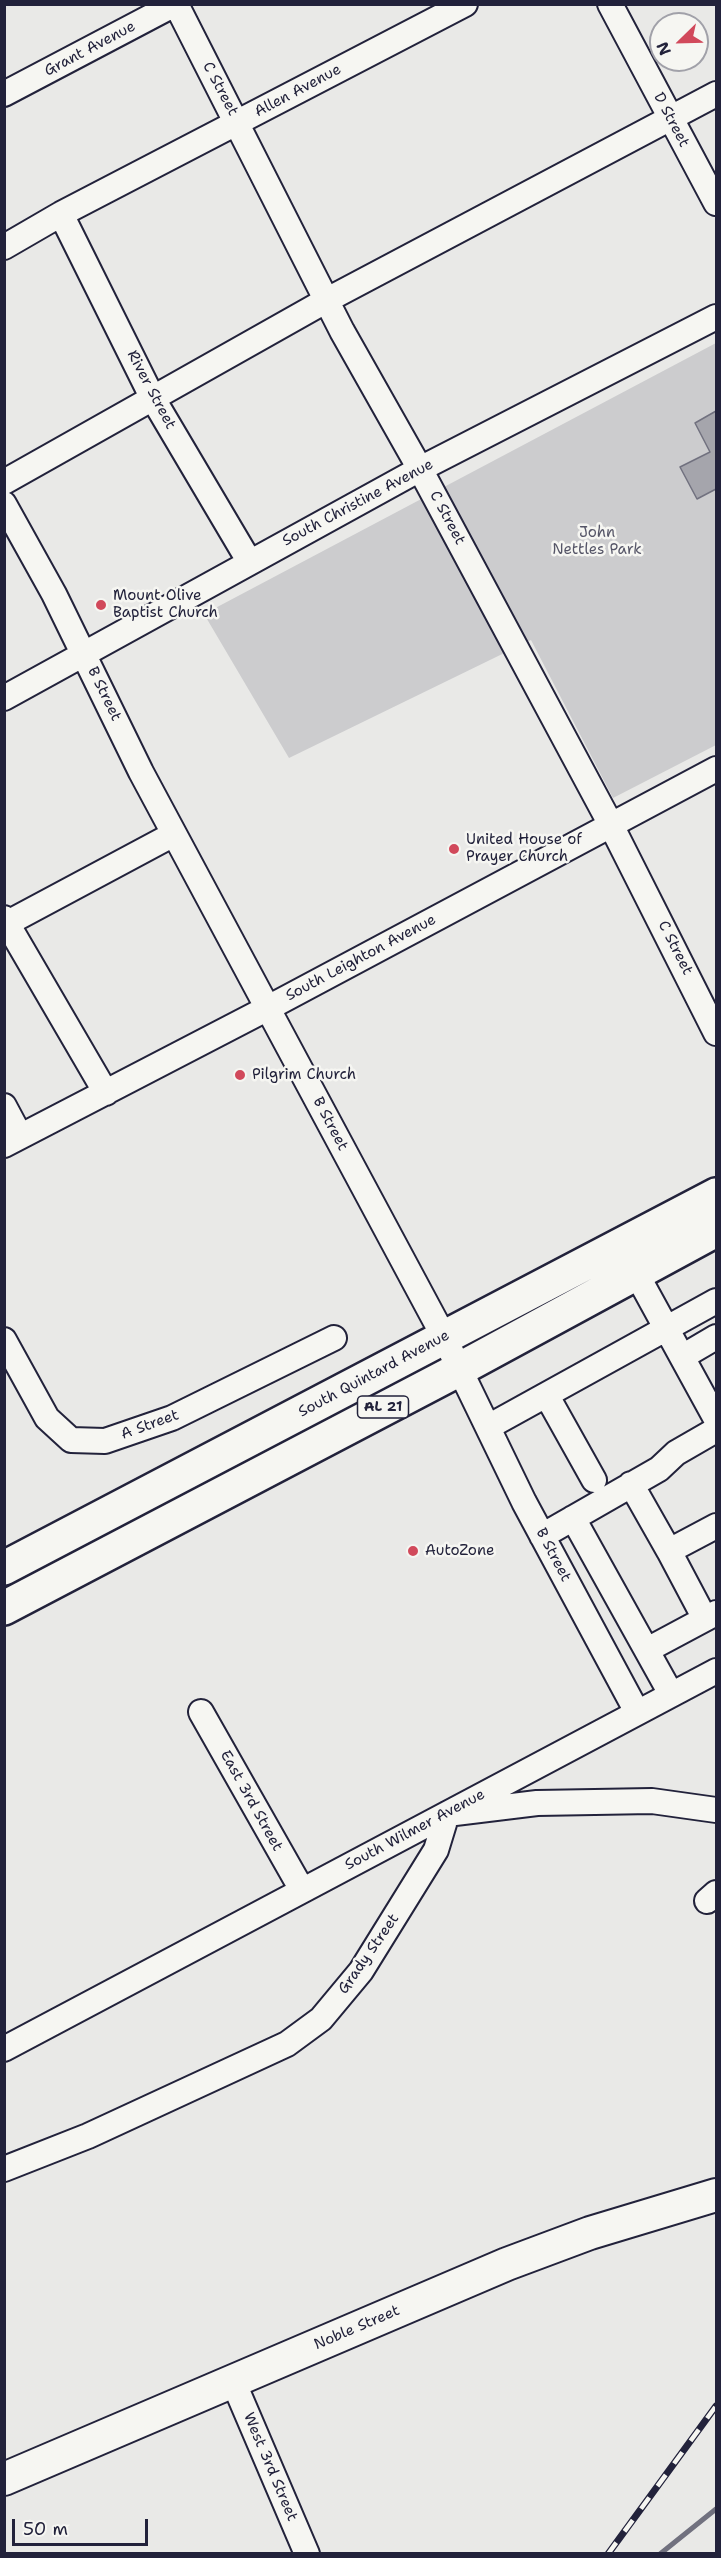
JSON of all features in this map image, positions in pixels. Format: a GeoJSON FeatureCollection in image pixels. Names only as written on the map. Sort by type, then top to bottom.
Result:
{"type":"FeatureCollection","features":[{"type":"Feature","properties":{"kind":"highway","name":"South Quintard Avenue"},"geometry":{"type":"LineString","coordinates":[[19,1561],[717,1195]]}},
{"type":"Feature","properties":{"kind":"highway","name":"AL 21"},"geometry":{"type":"LineString","coordinates":[[4,1608],[458,1370],[717,1230]]}},
{"type":"Feature","properties":{"kind":"main road","name":"Noble Street"},"geometry":{"type":"LineString","coordinates":[[4,2479],[507,2264],[590,2233],[717,2195]]}},
{"type":"Feature","properties":{"kind":"street","name":"Grant Avenue"},"geometry":{"type":"LineString","coordinates":[[4,94],[175,4]]}},
{"type":"Feature","properties":{"kind":"street","name":"C Street"},"geometry":{"type":"LineString","coordinates":[[175,4],[327,300],[611,825],[717,1033]]}},
{"type":"Feature","properties":{"kind":"street","name":"Allen Avenue"},"geometry":{"type":"LineString","coordinates":[[4,247],[61,214],[465,4]]}},
{"type":"Feature","properties":{"kind":"street","name":"D Street"},"geometry":{"type":"LineString","coordinates":[[610,4],[717,203]]}},
{"type":"Feature","properties":{"kind":"street"},"geometry":{"type":"LineString","coordinates":[[4,482],[327,300],[717,94]]}},
{"type":"Feature","properties":{"kind":"street","name":"River Street"},"geometry":{"type":"LineString","coordinates":[[61,214],[153,397],[249,561]]}},
{"type":"Feature","properties":{"kind":"street","name":"South Christine Avenue"},"geometry":{"type":"LineString","coordinates":[[4,698],[249,561],[420,469],[717,317]]}},
{"type":"Feature","properties":{"kind":"street","name":"B Street"},"geometry":{"type":"LineString","coordinates":[[4,504],[84,654],[174,834],[444,1337],[458,1370],[542,1536],[638,1712]]}},
{"type":"Feature","properties":{"kind":"street","name":"South Leighton Avenue"},"geometry":{"type":"LineString","coordinates":[[12,1140],[268,1008],[717,769]]}},
{"type":"Feature","properties":{"kind":"street"},"geometry":{"type":"LineString","coordinates":[[106,1093],[6,922],[174,834]]}},
{"type":"Feature","properties":{"kind":"street"},"geometry":{"type":"LineString","coordinates":[[4,1106],[12,1140]]}},
{"type":"Feature","properties":{"kind":"street"},"geometry":{"type":"LineString","coordinates":[[636,1273],[717,1419]]}},
{"type":"Feature","properties":{"kind":"street"},"geometry":{"type":"LineString","coordinates":[[488,1427],[717,1301]]}},
{"type":"Feature","properties":{"kind":"street"},"geometry":{"type":"LineString","coordinates":[[682,1357],[717,1337]]}},
{"type":"Feature","properties":{"kind":"street","name":"A Street"},"geometry":{"type":"LineString","coordinates":[[4,1340],[47,1418],[70,1440],[105,1441],[172,1418],[334,1338]]}},
{"type":"Feature","properties":{"kind":"street"},"geometry":{"type":"LineString","coordinates":[[547,1396],[594,1480]]}},
{"type":"Feature","properties":{"kind":"street"},"geometry":{"type":"LineString","coordinates":[[542,1536],[717,1430]]}},
{"type":"Feature","properties":{"kind":"street"},"geometry":{"type":"LineString","coordinates":[[631,1484],[669,1551],[713,1615],[647,1650]]}},
{"type":"Feature","properties":{"kind":"street"},"geometry":{"type":"LineString","coordinates":[[573,1518],[671,1694]]}},
{"type":"Feature","properties":{"kind":"street"},"geometry":{"type":"LineString","coordinates":[[669,1551],[717,1526]]}},
{"type":"Feature","properties":{"kind":"street","name":"South Wilmer Avenue"},"geometry":{"type":"LineString","coordinates":[[4,2049],[717,1671]]}},
{"type":"Feature","properties":{"kind":"street","name":"East 3rd Street"},"geometry":{"type":"LineString","coordinates":[[201,1712],[302,1890]]}},
{"type":"Feature","properties":{"kind":"street"},"geometry":{"type":"LineString","coordinates":[[447,1814],[537,1803],[652,1801],[717,1810]]}},
{"type":"Feature","properties":{"kind":"street","name":"Grady Street"},"geometry":{"type":"LineString","coordinates":[[4,2169],[88,2136],[286,2044],[305,2032],[321,2019],[367,1962],[436,1850],[447,1814]]}},
{"type":"Feature","properties":{"kind":"street","name":"West 3rd Street"},"geometry":{"type":"LineString","coordinates":[[233,2381],[307,2553]]}},
{"type":"Feature","properties":{"kind":"green space","name":"John Nettles Park"},"geometry":{"type":"Polygon","coordinates":[[[716,343],[716,745],[613,798],[531,640],[289,758],[204,614],[716,343]]]}},
{"type":"Feature","properties":{"kind":"shaded area"},"geometry":{"type":"Polygon","coordinates":[[[716,411],[716,489],[697,499],[680,467],[710,452],[695,423],[716,411]]]}},
{"type":"Feature","properties":{"kind":"waterway"},"geometry":{"type":"LineString","coordinates":[[660,2554],[716,2509]]}},
{"type":"Feature","properties":{"kind":"railway"},"geometry":{"type":"LineString","coordinates":[[608,2554],[716,2406]]}},
{"type":"Feature","properties":{"kind":"place","name":"Mount Olive Baptist Church"},"geometry":{"type":"Point","coordinates":[101,605]}},
{"type":"Feature","properties":{"kind":"place","name":"United House of Prayer Church"},"geometry":{"type":"Point","coordinates":[454,849]}},
{"type":"Feature","properties":{"kind":"place","name":"Pilgrim Church"},"geometry":{"type":"Point","coordinates":[240,1075]}},
{"type":"Feature","properties":{"kind":"place","name":"AutoZone"},"geometry":{"type":"Point","coordinates":[413,1551]}}]}
